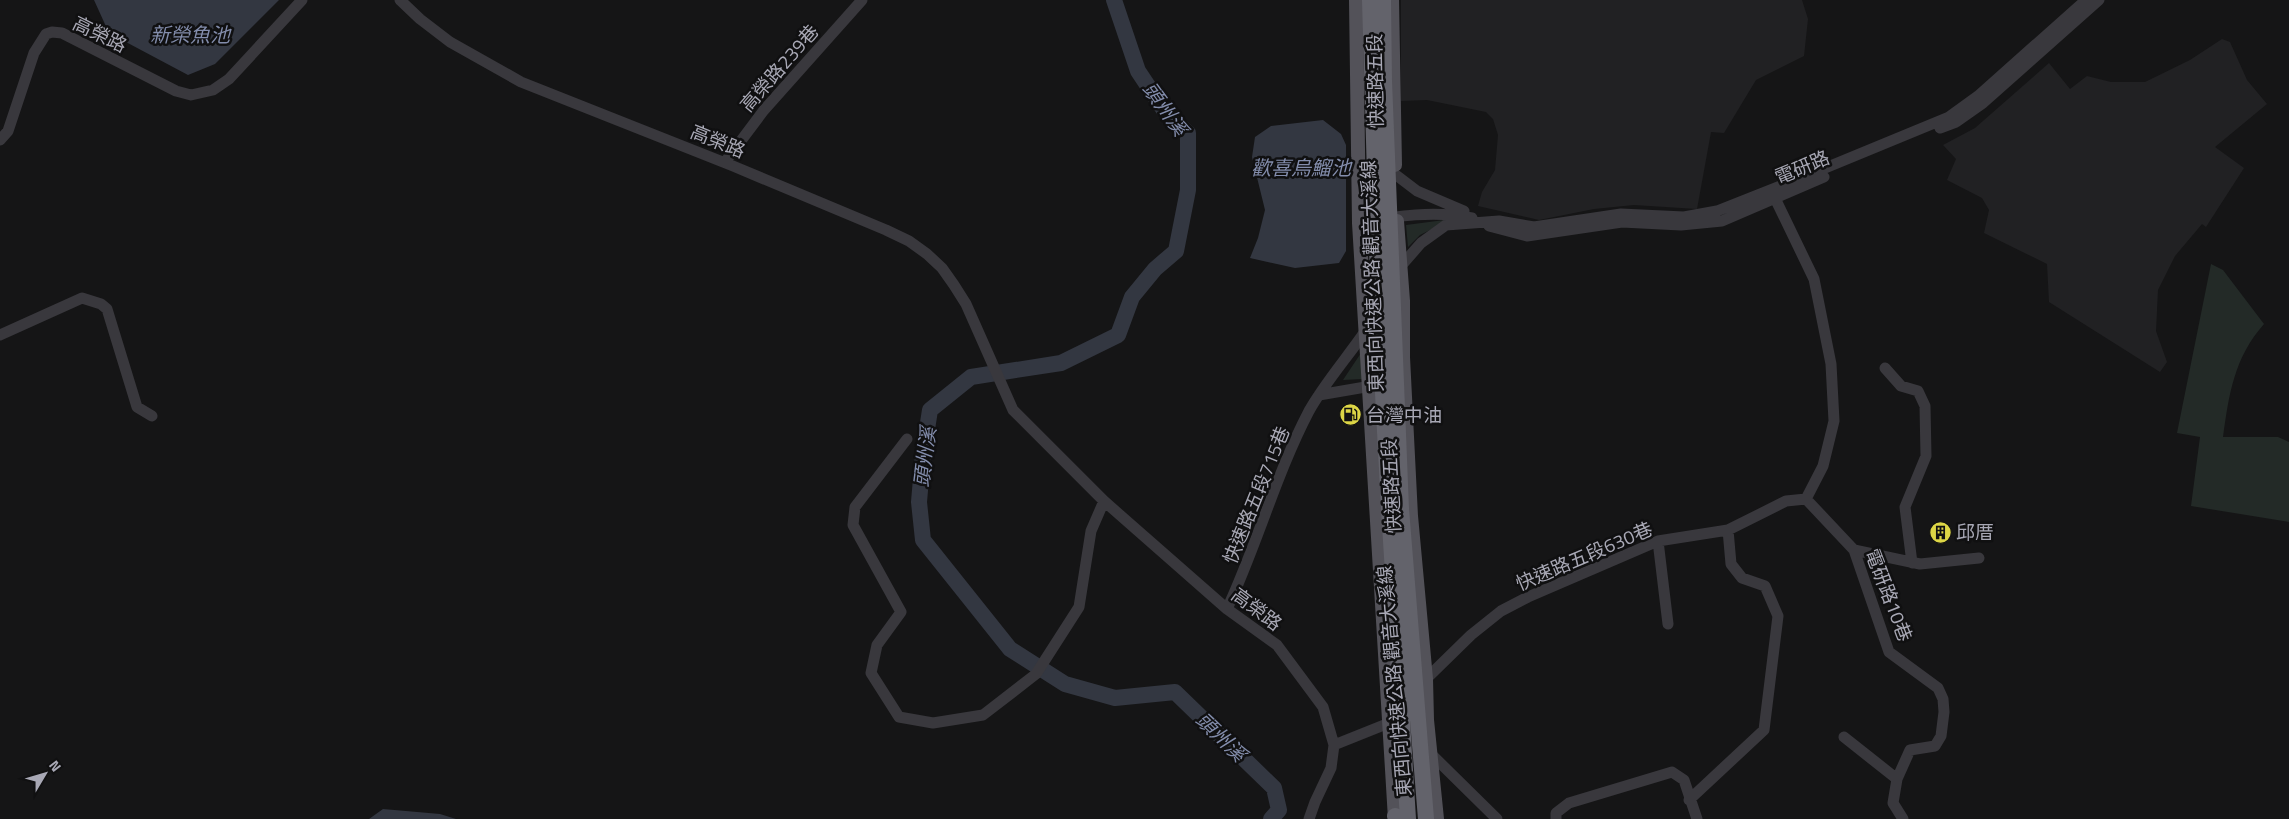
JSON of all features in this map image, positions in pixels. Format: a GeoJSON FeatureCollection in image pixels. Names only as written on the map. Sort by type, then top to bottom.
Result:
{"type":"FeatureCollection","features":[{"type":"Feature","properties":{"kind":"highway","name":"東西向快速公路 觀音大溪線"},"geometry":{"type":"LineString","coordinates":[[1370,0],[1379,326],[1398,818]]}},
{"type":"Feature","properties":{"kind":"highway","name":"東西向快速公路 觀音大溪線"},"geometry":{"type":"LineString","coordinates":[[1383,0],[1384,81],[1401,509],[1426,819]]}},
{"type":"Feature","properties":{"kind":"main road","name":"快速路五段"},"geometry":{"type":"LineString","coordinates":[[1356,0],[1359,223],[1364,333],[1370,386],[1389,723],[1398,818]]}},
{"type":"Feature","properties":{"kind":"main road","name":"快速路五段"},"geometry":{"type":"LineString","coordinates":[[1392,0],[1396,216],[1401,266],[1404,381],[1411,516],[1426,679],[1426,720],[1437,819]]}},
{"type":"Feature","properties":{"kind":"street","name":"高榮路"},"geometry":{"type":"LineString","coordinates":[[0,140],[8,131],[34,53],[46,34],[52,32],[62,34],[176,91],[191,95],[213,90],[229,79],[302,0]]}},
{"type":"Feature","properties":{"kind":"street","name":"高榮路"},"geometry":{"type":"LineString","coordinates":[[400,0],[420,19],[450,42],[521,82],[725,162],[886,230],[909,241],[942,268],[966,304],[1013,410],[1104,501],[1227,609],[1277,645],[1323,707],[1334,745],[1331,768],[1309,819]]}},
{"type":"Feature","properties":{"kind":"street","name":"高榮路239巷"},"geometry":{"type":"LineString","coordinates":[[725,162],[764,110],[862,0]]}},
{"type":"Feature","properties":{"kind":"street","name":"電研路"},"geometry":{"type":"LineString","coordinates":[[1473,222],[1527,236],[1622,222],[1681,226],[1722,220],[1772,194],[1949,117],[1978,96],[2086,0]]}},
{"type":"Feature","properties":{"kind":"street","name":"電研路"},"geometry":{"type":"LineString","coordinates":[[1359,223],[1396,216],[1450,213],[1486,221],[1534,227],[1621,214],[1684,217],[1717,211],[1772,194],[1956,122],[1983,103],[2099,0]]}},
{"type":"Feature","properties":{"kind":"street"},"geometry":{"type":"LineString","coordinates":[[1396,175],[1418,191],[1486,221]]}},
{"type":"Feature","properties":{"kind":"street"},"geometry":{"type":"LineString","coordinates":[[1772,194],[1814,279],[1831,364],[1834,421],[1823,466],[1806,499]]}},
{"type":"Feature","properties":{"kind":"street","name":"電研路"},"geometry":{"type":"LineString","coordinates":[[1401,266],[1421,243],[1446,225],[1486,221]]}},
{"type":"Feature","properties":{"kind":"street"},"geometry":{"type":"LineString","coordinates":[[0,335],[82,298],[101,304],[107,309],[137,407],[152,416]]}},
{"type":"Feature","properties":{"kind":"street","name":"快速路五段715巷"},"geometry":{"type":"LineString","coordinates":[[1227,609],[1245,570],[1282,474],[1309,411],[1364,333]]}},
{"type":"Feature","properties":{"kind":"street"},"geometry":{"type":"LineString","coordinates":[[1885,368],[1901,386],[1918,391],[1925,406],[1926,456],[1905,507],[1912,563]]}},
{"type":"Feature","properties":{"kind":"street"},"geometry":{"type":"LineString","coordinates":[[1320,396],[1404,381]]}},
{"type":"Feature","properties":{"kind":"street"},"geometry":{"type":"LineString","coordinates":[[908,439],[855,507],[853,525],[901,612],[877,645],[871,673],[899,717],[932,723],[983,715],[1036,674],[1078,607],[1091,531],[1104,501]]}},
{"type":"Feature","properties":{"kind":"street","name":"快速路五段630巷"},"geometry":{"type":"LineString","coordinates":[[1426,679],[1471,636],[1502,611],[1528,597],[1658,541],[1728,530],[1786,501],[1806,499]]}},
{"type":"Feature","properties":{"kind":"street","name":"電研路10巷"},"geometry":{"type":"LineString","coordinates":[[1806,499],[1854,550],[1890,652],[1938,688],[1943,699],[1941,736],[1935,746],[1910,750],[1897,779],[1893,803],[1903,819]]}},
{"type":"Feature","properties":{"kind":"street"},"geometry":{"type":"LineString","coordinates":[[1689,800],[1764,730],[1778,616],[1765,586],[1742,578],[1731,564],[1728,530]]}},
{"type":"Feature","properties":{"kind":"street"},"geometry":{"type":"LineString","coordinates":[[1658,541],[1668,624]]}},
{"type":"Feature","properties":{"kind":"street"},"geometry":{"type":"LineString","coordinates":[[1854,550],[1912,563],[1979,558]]}},
{"type":"Feature","properties":{"kind":"street"},"geometry":{"type":"LineString","coordinates":[[1334,745],[1389,723]]}},
{"type":"Feature","properties":{"kind":"street"},"geometry":{"type":"LineString","coordinates":[[1844,737],[1897,779]]}},
{"type":"Feature","properties":{"kind":"street"},"geometry":{"type":"LineString","coordinates":[[1430,754],[1498,819]]}},
{"type":"Feature","properties":{"kind":"street"},"geometry":{"type":"LineString","coordinates":[[1556,819],[1556,814],[1569,803],[1672,772],[1684,780],[1696,819]]}},
{"type":"Feature","properties":{"kind":"shaded area"},"geometry":{"type":"Polygon","coordinates":[[[1401,0],[1802,0],[1808,19],[1804,56],[1756,80],[1724,133],[1711,132],[1697,209],[1634,205],[1594,209],[1539,220],[1478,206],[1482,192],[1495,170],[1498,135],[1493,119],[1486,112],[1427,100],[1401,101],[1401,0]]]}},
{"type":"Feature","properties":{"kind":"shaded area"},"geometry":{"type":"Polygon","coordinates":[[[2222,39],[2230,42],[2247,80],[2267,104],[2215,147],[2244,168],[2206,227],[2202,224],[2175,256],[2158,290],[2156,331],[2167,362],[2160,372],[2049,302],[2047,264],[1984,233],[1989,210],[1982,198],[1947,180],[1956,159],[1943,145],[1975,128],[2049,63],[2070,89],[2087,76],[2111,82],[2145,82],[2190,60],[2222,39]]]}},
{"type":"Feature","properties":{"kind":"shaded area"},"geometry":{"type":"Polygon","coordinates":[[[1452,219],[1420,235],[1408,247],[1406,225],[1452,219]]]}},
{"type":"Feature","properties":{"kind":"shaded area"},"geometry":{"type":"Polygon","coordinates":[[[2211,264],[2223,270],[2264,324],[2239,363],[2234,377],[2223,437],[2278,437],[2289,442],[2289,522],[2191,506],[2200,437],[2177,433],[2211,264]]]}},
{"type":"Feature","properties":{"kind":"shaded area"},"geometry":{"type":"Polygon","coordinates":[[[1361,353],[1362,379],[1343,380],[1361,353]]]}},
{"type":"Feature","properties":{"kind":"water","name":"新榮魚池"},"geometry":{"type":"Polygon","coordinates":[[[94,0],[279,0],[215,64],[188,75],[109,33],[94,0]]]}},
{"type":"Feature","properties":{"kind":"water","name":"歡喜烏鰡池"},"geometry":{"type":"Polygon","coordinates":[[[1323,120],[1341,134],[1346,145],[1346,251],[1339,263],[1295,268],[1250,258],[1258,238],[1265,210],[1252,157],[1255,137],[1271,126],[1323,120]]]}},
{"type":"Feature","properties":{"kind":"water"},"geometry":{"type":"Polygon","coordinates":[[[383,809],[440,814],[456,819],[369,819],[383,809]]]}},
{"type":"Feature","properties":{"kind":"waterway","name":"頭州溪"},"geometry":{"type":"LineString","coordinates":[[1114,0],[1138,71],[1164,110],[1188,133],[1188,190],[1176,251],[1155,269],[1132,297],[1118,335],[1061,363],[971,377],[930,410],[923,455],[919,502],[923,540],[1010,649],[1065,684],[1115,698],[1175,692],[1274,788],[1279,810],[1271,819]]}},
{"type":"Feature","properties":{"kind":"place","name":"台灣中油"},"geometry":{"type":"Point","coordinates":[1350,415]}},
{"type":"Feature","properties":{"kind":"place","name":"邱厝"},"geometry":{"type":"Point","coordinates":[1940,532]}}]}
